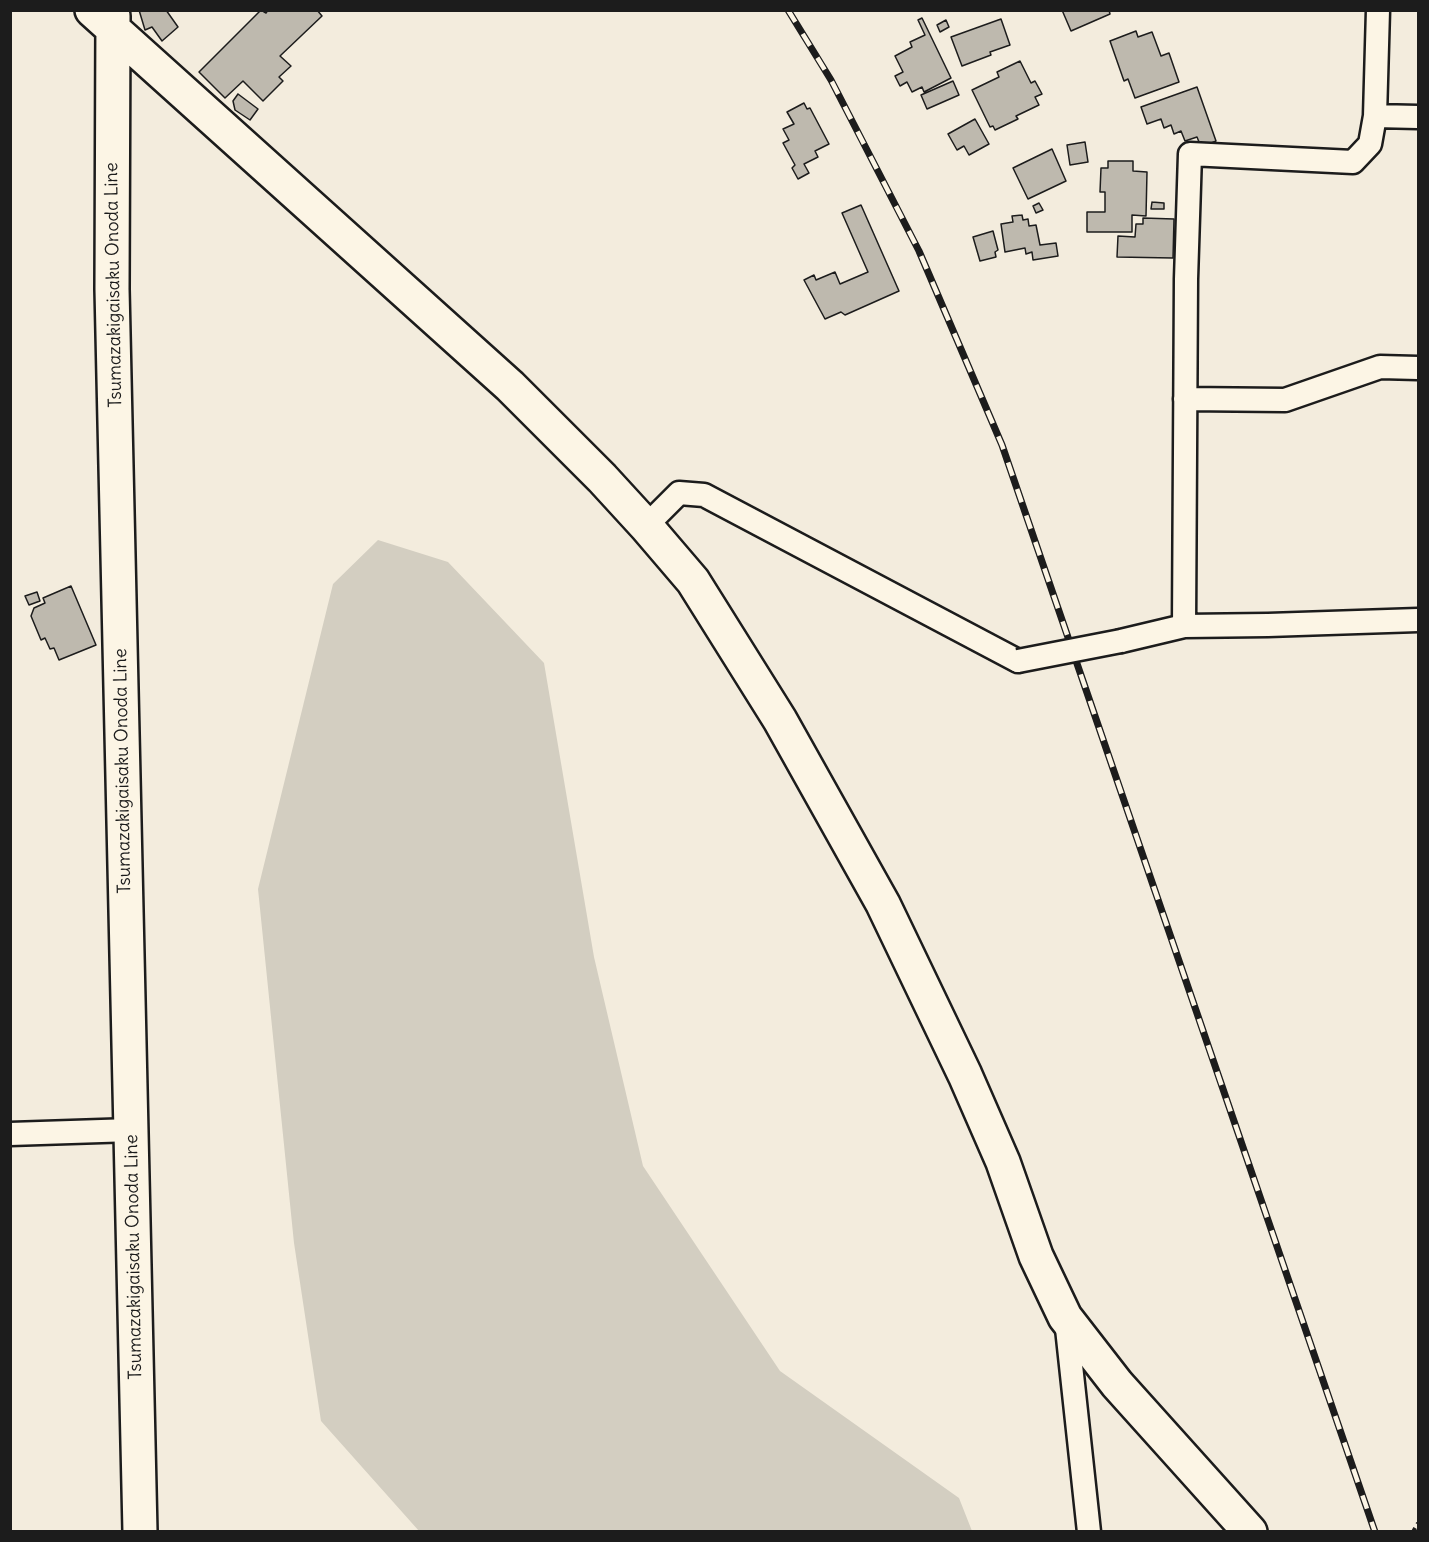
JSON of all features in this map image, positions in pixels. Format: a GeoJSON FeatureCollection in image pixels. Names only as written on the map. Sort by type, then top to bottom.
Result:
{"type":"FeatureCollection","features":[{"type":"Feature","properties":{"kind":"street"},"geometry":{"type":"LineString","coordinates":[[1184,626],[1185,399],[1190,154],[1353,162],[1370,144],[1375,116],[1378,10]]}},
{"type":"Feature","properties":{"kind":"street"},"geometry":{"type":"LineString","coordinates":[[106,17],[510,386],[602,478],[693,580],[780,720],[883,904],[965,1075],[1003,1162],[1036,1256],[1065,1317],[1117,1384],[1250,1532]]}},
{"type":"Feature","properties":{"kind":"street","name":"Tsumazakigaisaku Onoda Line"},"geometry":{"type":"LineString","coordinates":[[106,17],[140,1532]]}},
{"type":"Feature","properties":{"kind":"street"},"geometry":{"type":"LineString","coordinates":[[1375,116],[1419,117]]}},
{"type":"Feature","properties":{"kind":"street"},"geometry":{"type":"LineString","coordinates":[[1185,399],[1286,400],[1380,368],[1419,368]]}},
{"type":"Feature","properties":{"kind":"street"},"geometry":{"type":"LineString","coordinates":[[646,526],[679,492],[704,495],[1018,661],[1184,626],[1419,620]]}},
{"type":"Feature","properties":{"kind":"street"},"geometry":{"type":"LineString","coordinates":[[10,1134],[132,1131]]}},
{"type":"Feature","properties":{"kind":"street"},"geometry":{"type":"LineString","coordinates":[[1065,1317],[1089,1532]]}},
{"type":"Feature","properties":{"kind":"path"},"geometry":{"type":"LineString","coordinates":[[1413,1532],[1419,1523]]}},
{"type":"Feature","properties":{"kind":"shaded area"},"geometry":{"type":"Polygon","coordinates":[[[378,540],[448,562],[544,663],[594,957],[643,1166],[780,1371],[959,1498],[972,1531],[419,1531],[321,1421],[294,1243],[258,889],[333,584],[378,540]]]}},
{"type":"Feature","properties":{"kind":"building"},"geometry":{"type":"Polygon","coordinates":[[[139,10],[166,10],[178,27],[162,41],[152,27],[145,30],[139,10]]]}},
{"type":"Feature","properties":{"kind":"building"},"geometry":{"type":"Polygon","coordinates":[[[261,10],[266,13],[268,10],[317,10],[322,16],[280,56],[291,66],[279,77],[283,81],[263,101],[243,81],[225,98],[199,72],[261,10]]]}},
{"type":"Feature","properties":{"kind":"building"},"geometry":{"type":"Polygon","coordinates":[[[1062,10],[1109,10],[1110,14],[1071,31],[1062,10]]]}},
{"type":"Feature","properties":{"kind":"building"},"geometry":{"type":"Polygon","coordinates":[[[922,18],[951,78],[924,92],[922,87],[912,92],[907,82],[900,86],[895,76],[903,72],[895,56],[912,47],[910,42],[925,35],[918,20],[922,18]]]}},
{"type":"Feature","properties":{"kind":"building"},"geometry":{"type":"Polygon","coordinates":[[[1001,19],[1010,45],[962,66],[951,37],[1001,19]]]}},
{"type":"Feature","properties":{"kind":"building"},"geometry":{"type":"Polygon","coordinates":[[[946,20],[949,27],[940,32],[937,25],[946,20]]]}},
{"type":"Feature","properties":{"kind":"building"},"geometry":{"type":"Polygon","coordinates":[[[1136,31],[1138,37],[1152,32],[1161,56],[1169,53],[1179,82],[1135,98],[1128,79],[1124,81],[1110,41],[1136,31]]]}},
{"type":"Feature","properties":{"kind":"building"},"geometry":{"type":"Polygon","coordinates":[[[1020,61],[1031,83],[1035,81],[1042,94],[1035,97],[1039,105],[995,130],[993,126],[990,127],[972,90],[999,77],[997,72],[1020,61]]]}},
{"type":"Feature","properties":{"kind":"building"},"geometry":{"type":"Polygon","coordinates":[[[953,81],[959,95],[927,109],[921,95],[953,81]]]}},
{"type":"Feature","properties":{"kind":"building"},"geometry":{"type":"Polygon","coordinates":[[[1197,87],[1216,141],[1201,147],[1197,137],[1185,141],[1181,131],[1174,134],[1171,125],[1164,128],[1161,119],[1147,124],[1141,107],[1197,87]]]}},
{"type":"Feature","properties":{"kind":"building"},"geometry":{"type":"Polygon","coordinates":[[[238,94],[258,109],[250,120],[235,110],[233,101],[238,94]]]}},
{"type":"Feature","properties":{"kind":"building"},"geometry":{"type":"Polygon","coordinates":[[[804,103],[807,109],[810,108],[829,144],[815,151],[818,157],[804,164],[809,173],[798,179],[792,168],[795,165],[783,143],[789,140],[783,129],[794,124],[787,112],[804,103]]]}},
{"type":"Feature","properties":{"kind":"building"},"geometry":{"type":"Polygon","coordinates":[[[975,119],[989,144],[969,155],[964,146],[957,150],[948,134],[975,119]]]}},
{"type":"Feature","properties":{"kind":"building"},"geometry":{"type":"Polygon","coordinates":[[[1085,142],[1088,162],[1070,165],[1067,145],[1085,142]]]}},
{"type":"Feature","properties":{"kind":"building"},"geometry":{"type":"Polygon","coordinates":[[[1052,149],[1066,181],[1028,199],[1013,168],[1052,149]]]}},
{"type":"Feature","properties":{"kind":"building"},"geometry":{"type":"Polygon","coordinates":[[[1108,161],[1133,161],[1133,171],[1147,172],[1146,216],[1132,215],[1132,232],[1087,232],[1087,212],[1105,212],[1105,192],[1100,192],[1101,168],[1108,168],[1108,161]]]}},
{"type":"Feature","properties":{"kind":"building"},"geometry":{"type":"Polygon","coordinates":[[[1152,202],[1164,203],[1164,209],[1151,209],[1152,202]]]}},
{"type":"Feature","properties":{"kind":"building"},"geometry":{"type":"Polygon","coordinates":[[[1039,203],[1043,210],[1036,213],[1033,206],[1039,203]]]}},
{"type":"Feature","properties":{"kind":"building"},"geometry":{"type":"Polygon","coordinates":[[[861,205],[899,291],[845,315],[841,312],[825,319],[804,280],[814,275],[816,280],[835,272],[840,284],[868,272],[842,213],[861,205]]]}},
{"type":"Feature","properties":{"kind":"building"},"geometry":{"type":"Polygon","coordinates":[[[1022,215],[1023,220],[1028,219],[1029,226],[1036,225],[1040,245],[1056,243],[1058,256],[1033,260],[1032,252],[1026,254],[1025,248],[1005,252],[1001,224],[1013,222],[1012,216],[1022,215]]]}},
{"type":"Feature","properties":{"kind":"building"},"geometry":{"type":"Polygon","coordinates":[[[1143,218],[1174,219],[1173,258],[1117,257],[1118,236],[1135,237],[1136,224],[1143,224],[1143,218]]]}},
{"type":"Feature","properties":{"kind":"building"},"geometry":{"type":"Polygon","coordinates":[[[993,231],[998,250],[995,252],[996,257],[980,261],[973,237],[993,231]]]}},
{"type":"Feature","properties":{"kind":"building"},"geometry":{"type":"Polygon","coordinates":[[[71,586],[96,645],[59,660],[54,648],[50,649],[45,638],[41,640],[31,616],[34,608],[45,603],[43,598],[71,586]]]}},
{"type":"Feature","properties":{"kind":"building"},"geometry":{"type":"Polygon","coordinates":[[[37,592],[40,601],[29,605],[25,596],[37,592]]]}},
{"type":"Feature","properties":{"kind":"railway"},"geometry":{"type":"LineString","coordinates":[[788,10],[831,80],[919,251],[1002,445],[1375,1532]]}}]}
